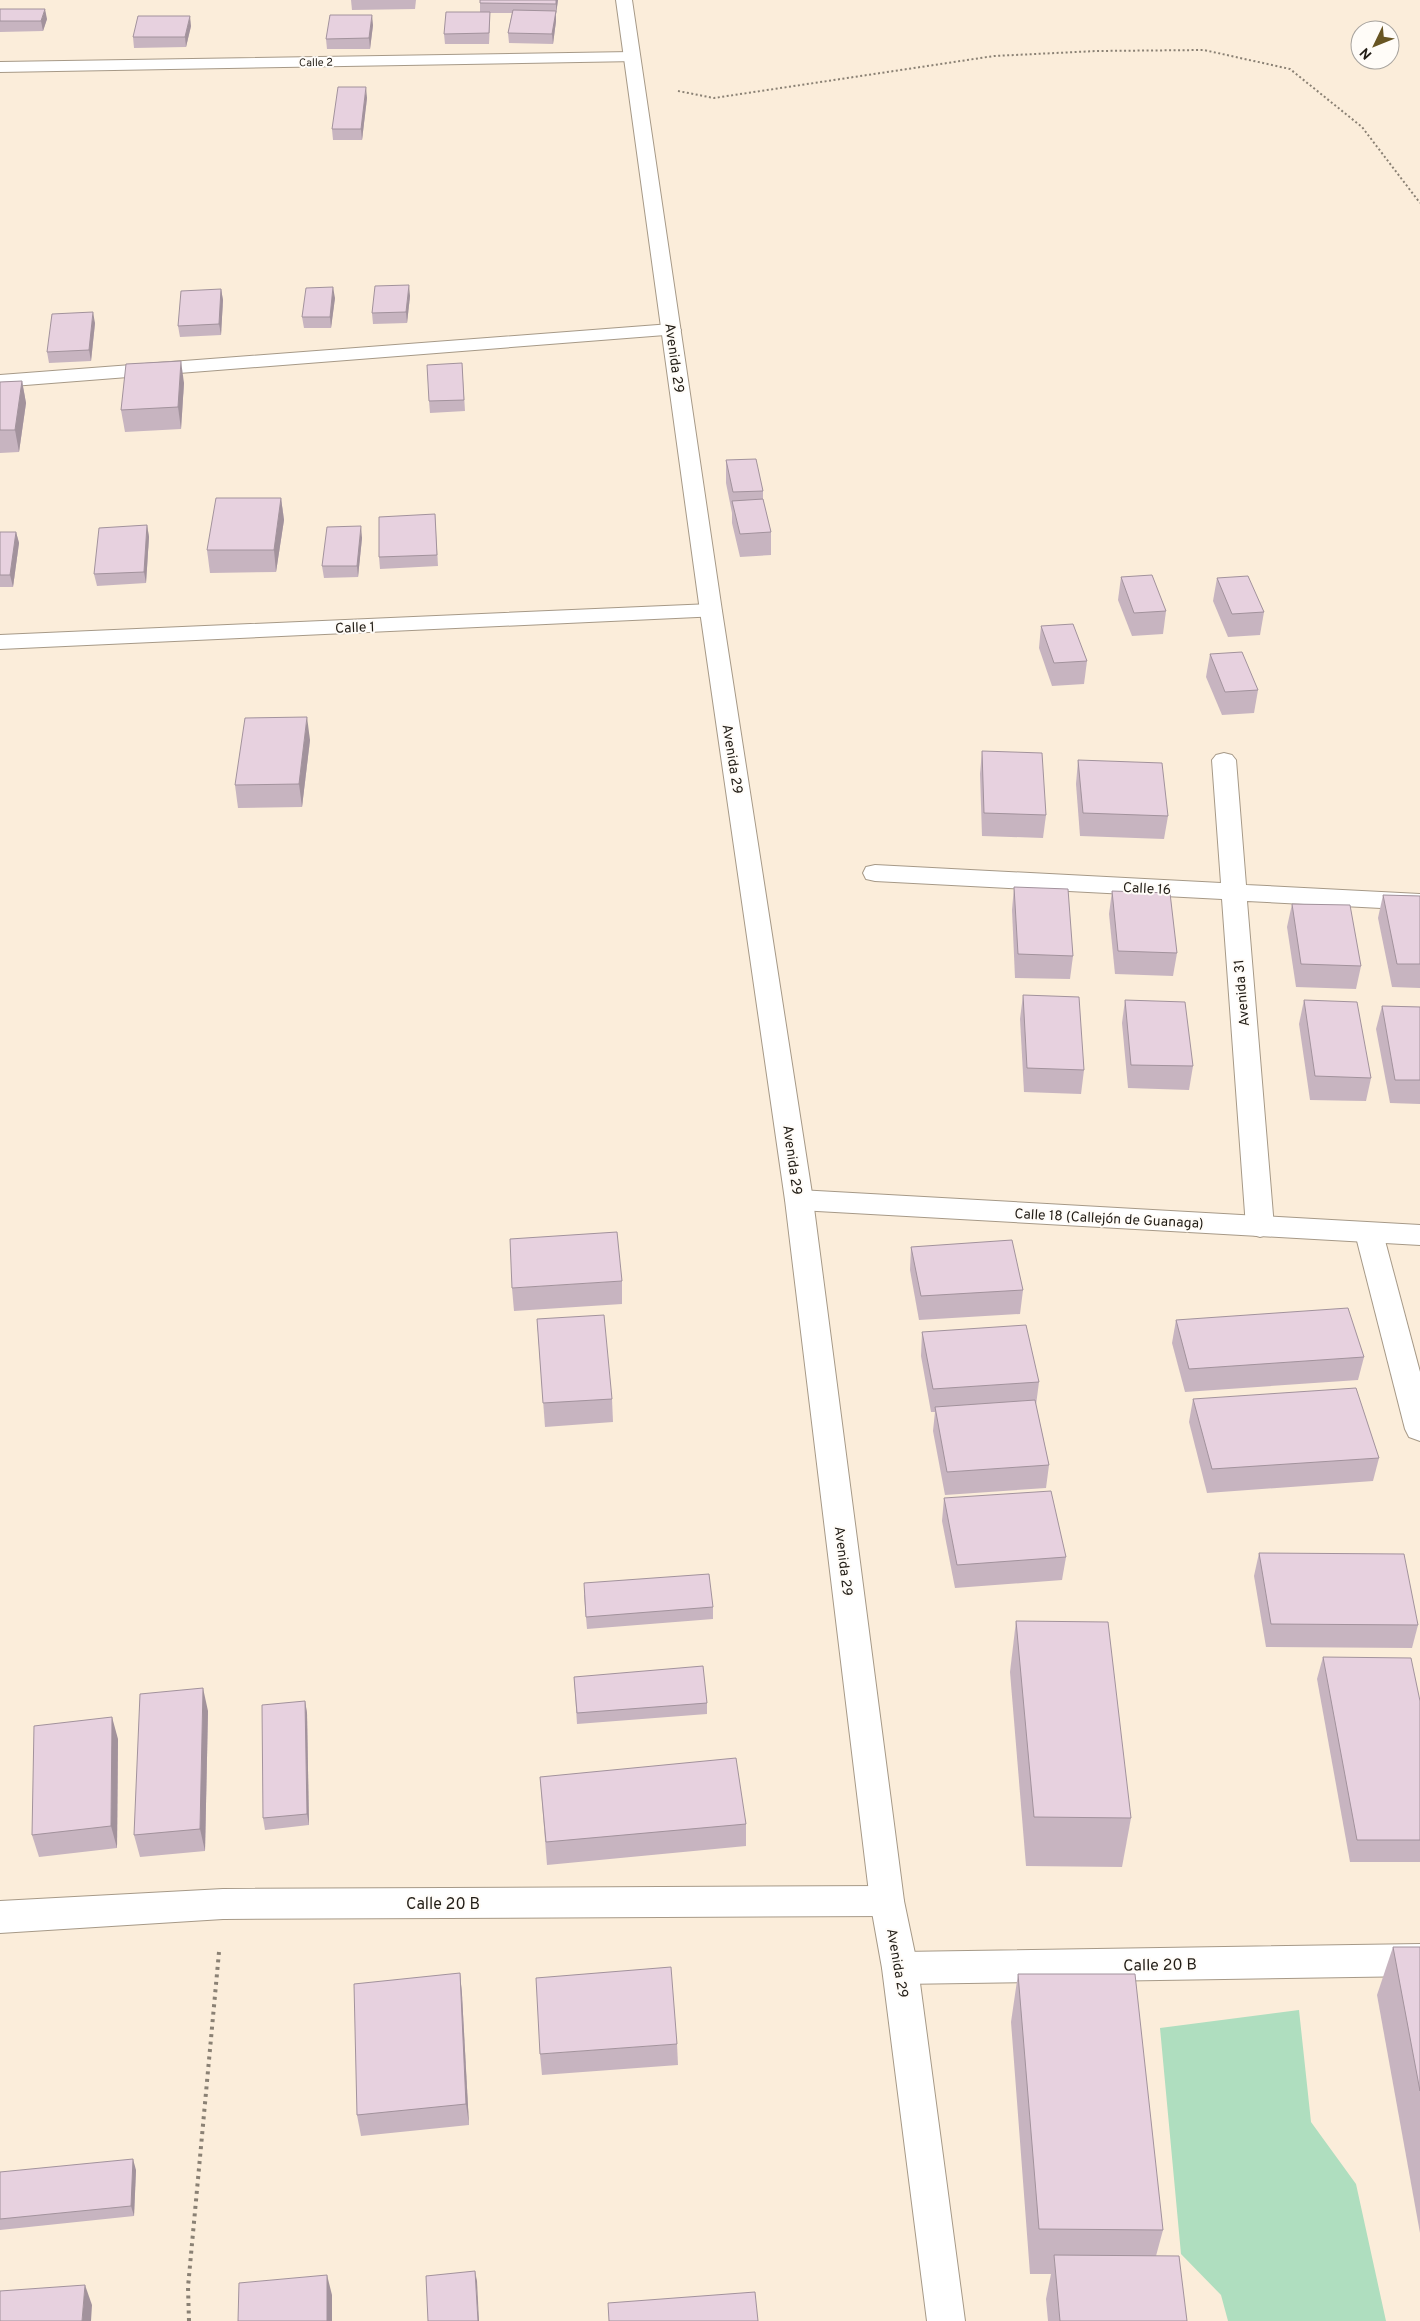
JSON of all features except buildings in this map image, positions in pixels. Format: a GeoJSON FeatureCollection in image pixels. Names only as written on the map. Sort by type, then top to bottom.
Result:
{"type":"FeatureCollection","features":[{"type":"Feature","properties":{"kind":"street","name":"Avenida 29"},"geometry":{"type":"LineString","coordinates":[[624,0],[710,612],[799,1200],[887,1901],[900,1968],[946,2321]]}},
{"type":"Feature","properties":{"kind":"street","name":"Calle 2"},"geometry":{"type":"LineString","coordinates":[[0,67],[631,57]]}},
{"type":"Feature","properties":{"kind":"street"},"geometry":{"type":"LineString","coordinates":[[0,381],[671,330]]}},
{"type":"Feature","properties":{"kind":"street","name":"Calle 1"},"geometry":{"type":"LineString","coordinates":[[0,642],[710,612]]}},
{"type":"Feature","properties":{"kind":"street","name":"Avenida 31"},"geometry":{"type":"LineString","coordinates":[[1224,760],[1260,1227]]}},
{"type":"Feature","properties":{"kind":"street","name":"Calle 16"},"geometry":{"type":"LineString","coordinates":[[874,873],[1420,902]]}},
{"type":"Feature","properties":{"kind":"street","name":"Calle 18 (Callejón de Guanaga)"},"geometry":{"type":"LineString","coordinates":[[799,1200],[1420,1235]]}},
{"type":"Feature","properties":{"kind":"street"},"geometry":{"type":"LineString","coordinates":[[1369,1233],[1420,1429]]}},
{"type":"Feature","properties":{"kind":"street","name":"Calle 20 B"},"geometry":{"type":"LineString","coordinates":[[0,1917],[223,1904],[887,1901]]}},
{"type":"Feature","properties":{"kind":"street","name":"Calle 20 B"},"geometry":{"type":"LineString","coordinates":[[900,1968],[1420,1960]]}},
{"type":"Feature","properties":{"kind":"path"},"geometry":{"type":"LineString","coordinates":[[635,84],[714,98],[994,56],[1097,51],[1204,50],[1290,69],[1362,127],[1420,204]]}},
{"type":"Feature","properties":{"kind":"path"},"geometry":{"type":"LineString","coordinates":[[189,2321],[188,2287],[223,1904]]}},
{"type":"Feature","properties":{"kind":"green space"},"geometry":{"type":"Polygon","coordinates":[[[1299,2010],[1311,2122],[1356,2184],[1386,2321],[1228,2321],[1221,2295],[1181,2254],[1160,2028],[1299,2010]]]}}]}
